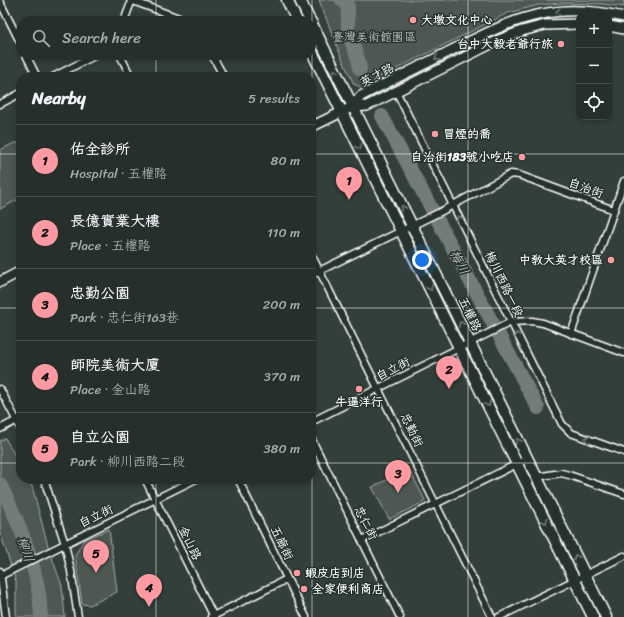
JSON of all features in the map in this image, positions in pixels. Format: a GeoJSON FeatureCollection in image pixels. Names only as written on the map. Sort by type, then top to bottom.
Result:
{"type":"FeatureCollection","features":[{"type":"Feature","properties":{"kind":"main road"},"geometry":{"type":"LineString","coordinates":[[287,0],[295,16]]}},
{"type":"Feature","properties":{"kind":"main road","name":"五權路"},"geometry":{"type":"LineString","coordinates":[[300,0],[308,16]]}},
{"type":"Feature","properties":{"kind":"main road","name":"英才路"},"geometry":{"type":"LineString","coordinates":[[352,107],[361,96],[493,30],[519,20],[544,13],[572,12],[602,12],[624,17]]}},
{"type":"Feature","properties":{"kind":"main road","name":"英才路"},"geometry":{"type":"LineString","coordinates":[[352,107],[367,106],[499,40],[522,31],[545,25],[576,24]]}},
{"type":"Feature","properties":{"kind":"main road"},"geometry":{"type":"LineString","coordinates":[[612,27],[624,29]]}},
{"type":"Feature","properties":{"kind":"main road","name":"五權路"},"geometry":{"type":"LineString","coordinates":[[316,32],[606,617]]}},
{"type":"Feature","properties":{"kind":"main road","name":"五權路"},"geometry":{"type":"LineString","coordinates":[[316,60],[593,617]]}},
{"type":"Feature","properties":{"kind":"main road"},"geometry":{"type":"LineString","coordinates":[[316,125],[352,107]]}},
{"type":"Feature","properties":{"kind":"main road"},"geometry":{"type":"LineString","coordinates":[[0,282],[16,274]]}},
{"type":"Feature","properties":{"kind":"street"},"geometry":{"type":"LineString","coordinates":[[126,16],[131,0],[174,16]]}},
{"type":"Feature","properties":{"kind":"street"},"geometry":{"type":"LineString","coordinates":[[0,2],[16,34]]}},
{"type":"Feature","properties":{"kind":"street"},"geometry":{"type":"LineString","coordinates":[[28,60],[34,72]]}},
{"type":"Feature","properties":{"kind":"street"},"geometry":{"type":"LineString","coordinates":[[63,72],[86,60]]}},
{"type":"Feature","properties":{"kind":"street"},"geometry":{"type":"LineString","coordinates":[[122,60],[128,72]]}},
{"type":"Feature","properties":{"kind":"street"},"geometry":{"type":"LineString","coordinates":[[215,60],[221,72]]}},
{"type":"Feature","properties":{"kind":"street","name":"梅川西路一段"},"geometry":{"type":"LineString","coordinates":[[396,92],[564,428],[579,436],[624,452]]}},
{"type":"Feature","properties":{"kind":"street"},"geometry":{"type":"LineString","coordinates":[[0,104],[16,96]]}},
{"type":"Feature","properties":{"kind":"street","name":"自治街"},"geometry":{"type":"LineString","coordinates":[[412,226],[511,174],[614,210],[571,334]]}},
{"type":"Feature","properties":{"kind":"street"},"geometry":{"type":"LineString","coordinates":[[614,210],[624,181]]}},
{"type":"Feature","properties":{"kind":"street"},"geometry":{"type":"LineString","coordinates":[[316,273],[401,230],[412,226]]}},
{"type":"Feature","properties":{"kind":"street","name":"忠勤街"},"geometry":{"type":"LineString","coordinates":[[316,263],[492,617]]}},
{"type":"Feature","properties":{"kind":"street"},"geometry":{"type":"LineString","coordinates":[[511,322],[532,321],[624,353]]}},
{"type":"Feature","properties":{"kind":"street","name":"自立街"},"geometry":{"type":"LineString","coordinates":[[316,419],[469,341],[511,322]]}},
{"type":"Feature","properties":{"kind":"street"},"geometry":{"type":"LineString","coordinates":[[0,389],[16,414]]}},
{"type":"Feature","properties":{"kind":"street"},"geometry":{"type":"LineString","coordinates":[[1,429],[16,421]]}},
{"type":"Feature","properties":{"kind":"street","name":"忠仁街"},"geometry":{"type":"LineString","coordinates":[[316,448],[400,617]]}},
{"type":"Feature","properties":{"kind":"street"},"geometry":{"type":"LineString","coordinates":[[362,540],[527,459]]}},
{"type":"Feature","properties":{"kind":"street"},"geometry":{"type":"LineString","coordinates":[[536,477],[561,474],[569,475],[624,494]]}},
{"type":"Feature","properties":{"kind":"street"},"geometry":{"type":"LineString","coordinates":[[46,484],[65,544],[78,617]]}},
{"type":"Feature","properties":{"kind":"street","name":"金山路"},"geometry":{"type":"LineString","coordinates":[[148,484],[213,617]]}},
{"type":"Feature","properties":{"kind":"street","name":"自立街"},"geometry":{"type":"LineString","coordinates":[[0,574],[19,567],[186,484]]}},
{"type":"Feature","properties":{"kind":"street","name":"五廊街"},"geometry":{"type":"LineString","coordinates":[[240,484],[306,617]]}},
{"type":"Feature","properties":{"kind":"street"},"geometry":{"type":"LineString","coordinates":[[499,617],[624,556]]}},
{"type":"Feature","properties":{"kind":"street"},"geometry":{"type":"LineString","coordinates":[[0,574],[6,617]]}},
{"type":"Feature","properties":{"kind":"street"},"geometry":{"type":"LineString","coordinates":[[213,617],[287,579]]}},
{"type":"Feature","properties":{"kind":"green space","name":"臺灣美術館園區"},"geometry":{"type":"Polygon","coordinates":[[[319,0],[624,0],[624,7],[602,4],[562,3],[539,5],[508,13],[360,87],[354,84],[349,74],[319,0]]]}},
{"type":"Feature","properties":{"kind":"green space"},"geometry":{"type":"Polygon","coordinates":[[[16,143],[16,201],[0,209],[0,150],[16,143]]]}},
{"type":"Feature","properties":{"kind":"green space"},"geometry":{"type":"Polygon","coordinates":[[[5,438],[16,457],[16,484],[31,484],[32,486],[48,546],[62,586],[65,617],[16,617],[16,581],[0,533],[0,441],[5,438]]]}},
{"type":"Feature","properties":{"kind":"green space"},"geometry":{"type":"Polygon","coordinates":[[[409,469],[425,500],[424,502],[389,519],[372,487],[409,469]]]}},
{"type":"Feature","properties":{"kind":"green space"},"geometry":{"type":"Polygon","coordinates":[[[109,529],[117,592],[90,605],[82,604],[75,555],[84,540],[109,529]]]}},
{"type":"Feature","properties":{"kind":"waterway","name":"梅川"},"geometry":{"type":"LineString","coordinates":[[342,0],[348,6],[349,34],[360,69]]}},
{"type":"Feature","properties":{"kind":"waterway","name":"梅川"},"geometry":{"type":"LineString","coordinates":[[382,116],[538,408]]}},
{"type":"Feature","properties":{"kind":"waterway","name":"柳川"},"geometry":{"type":"LineString","coordinates":[[0,484],[28,549],[37,583],[41,617]]}},
{"type":"Feature","properties":{"kind":"place","name":"大墩文化中心"},"geometry":{"type":"Point","coordinates":[413,20]}},
{"type":"Feature","properties":{"kind":"place","name":"台中大毅老爺行旅"},"geometry":{"type":"Point","coordinates":[561,44]}},
{"type":"Feature","properties":{"kind":"place","name":"冒煙的喬"},"geometry":{"type":"Point","coordinates":[435,134]}},
{"type":"Feature","properties":{"kind":"place","name":"自治街183號小吃店"},"geometry":{"type":"Point","coordinates":[522,157]}},
{"type":"Feature","properties":{"kind":"place","name":"佑全診所"},"geometry":{"type":"Point","coordinates":[349,200]}},
{"type":"Feature","properties":{"kind":"place","name":"中教大英才校區"},"geometry":{"type":"Point","coordinates":[611,260]}},
{"type":"Feature","properties":{"kind":"place","name":"牛逼洋行"},"geometry":{"type":"Point","coordinates":[359,389]}},
{"type":"Feature","properties":{"kind":"place","name":"長億實業大樓"},"geometry":{"type":"Point","coordinates":[449,389]}},
{"type":"Feature","properties":{"kind":"place","name":"忠勤公園"},"geometry":{"type":"Point","coordinates":[398,493]}},
{"type":"Feature","properties":{"kind":"place","name":"自立公園"},"geometry":{"type":"Point","coordinates":[96,573]}},
{"type":"Feature","properties":{"kind":"place","name":"蝦皮店到店"},"geometry":{"type":"Point","coordinates":[297,573]}},
{"type":"Feature","properties":{"kind":"place","name":"全家便利商店"},"geometry":{"type":"Point","coordinates":[304,589]}},
{"type":"Feature","properties":{"kind":"place","name":"師院美術大廈"},"geometry":{"type":"Point","coordinates":[149,607]}}]}
